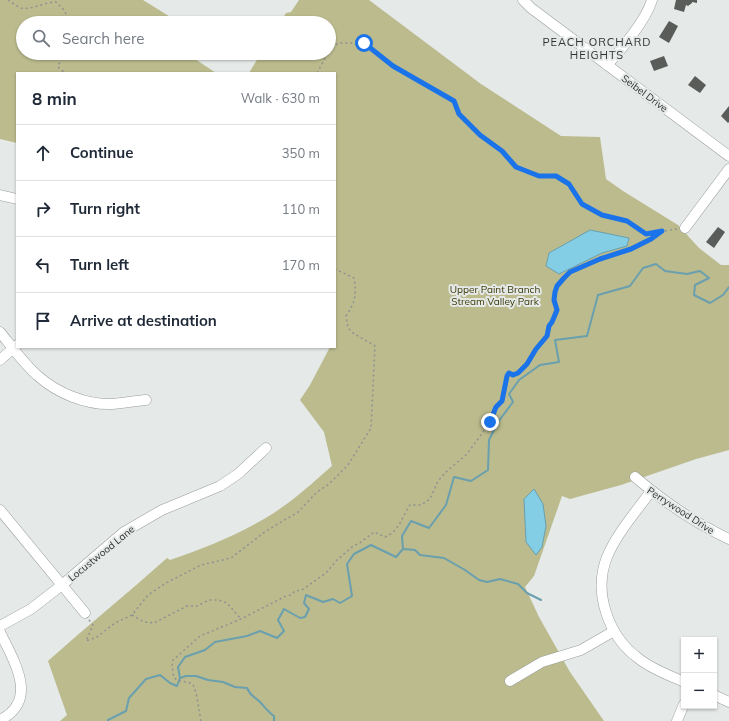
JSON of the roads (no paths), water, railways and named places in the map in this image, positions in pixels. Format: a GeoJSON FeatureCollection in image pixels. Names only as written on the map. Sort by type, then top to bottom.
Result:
{"type":"FeatureCollection","features":[{"type":"Feature","properties":{"kind":"street","name":"Seibel Drive"},"geometry":{"type":"LineString","coordinates":[[523,0],[531,8],[729,156]]}},
{"type":"Feature","properties":{"kind":"street"},"geometry":{"type":"LineString","coordinates":[[607,65],[620,52],[645,15],[652,0]]}},
{"type":"Feature","properties":{"kind":"street"},"geometry":{"type":"LineString","coordinates":[[685,228],[729,168]]}},
{"type":"Feature","properties":{"kind":"street"},"geometry":{"type":"LineString","coordinates":[[0,195],[16,198]]}},
{"type":"Feature","properties":{"kind":"street"},"geometry":{"type":"LineString","coordinates":[[0,332],[15,347],[38,376],[53,388],[89,402],[111,404],[146,400]]}},
{"type":"Feature","properties":{"kind":"street"},"geometry":{"type":"LineString","coordinates":[[0,360],[15,347]]}},
{"type":"Feature","properties":{"kind":"street","name":"Locustwood Lane"},"geometry":{"type":"LineString","coordinates":[[0,626],[31,609],[62,585],[124,532],[162,510],[220,486],[238,474],[266,448]]}},
{"type":"Feature","properties":{"kind":"street","name":"Perrywood Drive"},"geometry":{"type":"LineString","coordinates":[[635,478],[651,491],[709,530],[729,539]]}},
{"type":"Feature","properties":{"kind":"street"},"geometry":{"type":"LineString","coordinates":[[651,491],[617,539],[606,562],[601,588],[607,616],[618,639],[637,658],[681,681]]}},
{"type":"Feature","properties":{"kind":"street"},"geometry":{"type":"LineString","coordinates":[[0,510],[85,613]]}},
{"type":"Feature","properties":{"kind":"street"},"geometry":{"type":"LineString","coordinates":[[510,681],[542,662],[580,650],[614,631]]}},
{"type":"Feature","properties":{"kind":"street"},"geometry":{"type":"LineString","coordinates":[[0,632],[21,679],[22,693],[17,706],[9,715],[0,720]]}},
{"type":"Feature","properties":{"kind":"street"},"geometry":{"type":"LineString","coordinates":[[717,696],[729,702]]}},
{"type":"Feature","properties":{"kind":"street"},"geometry":{"type":"LineString","coordinates":[[677,721],[682,709]]}},
{"type":"Feature","properties":{"kind":"water"},"geometry":{"type":"Polygon","coordinates":[[[590,230],[629,238],[627,246],[602,253],[559,274],[546,266],[549,253],[590,230]]]}},
{"type":"Feature","properties":{"kind":"water"},"geometry":{"type":"Polygon","coordinates":[[[534,489],[543,504],[546,526],[542,547],[536,555],[526,542],[524,499],[534,489]]]}},
{"type":"Feature","properties":{"kind":"waterway"},"geometry":{"type":"LineString","coordinates":[[108,721],[126,711],[129,698],[146,679],[160,675],[170,683],[177,686],[180,678],[178,667],[185,657],[205,650],[215,642],[247,636],[260,631],[277,638],[284,631],[278,620],[284,609],[300,618],[305,617],[309,609],[304,603],[306,595],[323,602],[333,599],[340,603],[352,596],[347,564],[354,554],[371,545],[396,557],[403,549],[402,536],[411,521],[429,528],[446,505],[454,477],[471,481],[488,470],[489,440],[498,422],[513,402],[509,394],[519,380],[540,365],[559,362],[555,340],[587,336],[598,295],[630,286],[643,268],[656,264],[665,271],[687,274],[700,271],[709,278],[695,285],[694,295],[710,303],[723,295],[729,287]]}},
{"type":"Feature","properties":{"kind":"waterway"},"geometry":{"type":"LineString","coordinates":[[403,549],[415,550],[420,555],[444,558],[479,580],[487,582],[500,579],[518,584],[527,593],[541,600]]}},
{"type":"Feature","properties":{"kind":"waterway"},"geometry":{"type":"LineString","coordinates":[[180,678],[186,676],[196,676],[208,680],[223,682],[235,687],[247,688],[251,695],[274,716],[274,721]]}},
{"type":"Feature","properties":{"kind":"district","name":"PEACH ORCHARD HEIGHTS"},"geometry":{"type":"Point","coordinates":[597,48]}},
{"type":"Feature","properties":{"kind":"park label","name":"Upper Paint Branch Stream Valley Park"},"geometry":{"type":"Point","coordinates":[495,294]}}]}
